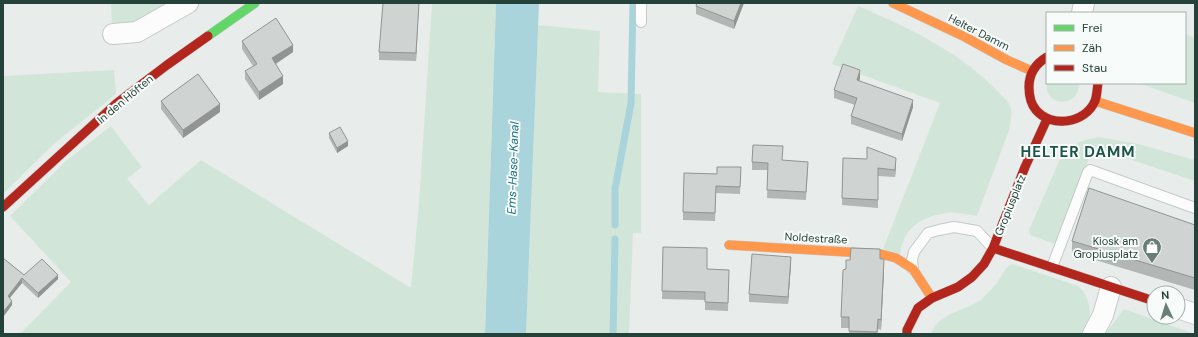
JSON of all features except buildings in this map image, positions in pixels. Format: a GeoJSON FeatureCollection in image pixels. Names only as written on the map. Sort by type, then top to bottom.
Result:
{"type":"FeatureCollection","features":[{"type":"Feature","properties":{"kind":"street"},"geometry":{"type":"LineString","coordinates":[[113,34],[137,32],[188,3]]}},
{"type":"Feature","properties":{"kind":"street","name":"In den Höften"},"geometry":{"type":"LineString","coordinates":[[3,207],[117,103],[167,65],[255,3]]}},
{"type":"Feature","properties":{"kind":"street","name":"Helter Damm"},"geometry":{"type":"LineString","coordinates":[[893,3],[1032,71]]}},
{"type":"Feature","properties":{"kind":"street"},"geometry":{"type":"LineString","coordinates":[[1046,58],[1038,62],[1032,71],[1028,82],[1029,96],[1035,109],[1047,119],[1068,122],[1083,116],[1088,112],[1095,101],[1098,91],[1098,84]]}},
{"type":"Feature","properties":{"kind":"street"},"geometry":{"type":"LineString","coordinates":[[1095,101],[1195,133]]}},
{"type":"Feature","properties":{"kind":"street","name":"Gropiusplatz"},"geometry":{"type":"LineString","coordinates":[[932,298],[958,288],[972,277],[984,264],[993,248],[1025,167],[1047,119]]}},
{"type":"Feature","properties":{"kind":"street","name":"Noldestraße"},"geometry":{"type":"LineString","coordinates":[[729,245],[881,254],[896,258],[913,269],[932,298]]}},
{"type":"Feature","properties":{"kind":"street","name":"Gropiusplatz"},"geometry":{"type":"LineString","coordinates":[[993,248],[1146,298]]}},
{"type":"Feature","properties":{"kind":"street"},"geometry":{"type":"LineString","coordinates":[[1093,334],[1103,315],[1111,287]]}},
{"type":"Feature","properties":{"kind":"street"},"geometry":{"type":"LineString","coordinates":[[907,334],[907,330],[918,308],[932,298]]}},
{"type":"Feature","properties":{"kind":"lane"},"geometry":{"type":"LineString","coordinates":[[641,3],[641,22]]}},
{"type":"Feature","properties":{"kind":"lane"},"geometry":{"type":"LineString","coordinates":[[1052,267],[1090,170],[1195,208]]}},
{"type":"Feature","properties":{"kind":"lane"},"geometry":{"type":"LineString","coordinates":[[913,269],[912,260],[914,252],[928,233],[939,230],[954,227],[977,231],[993,248]]}},
{"type":"Feature","properties":{"kind":"green space"},"geometry":{"type":"Polygon","coordinates":[[[111,3],[172,3],[131,25],[112,26],[111,3]]]}},
{"type":"Feature","properties":{"kind":"green space"},"geometry":{"type":"Polygon","coordinates":[[[432,3],[496,3],[485,334],[20,334],[71,282],[10,216],[67,160],[111,126],[142,167],[127,179],[149,205],[201,160],[411,288],[419,204],[432,3]]]}},
{"type":"Feature","properties":{"kind":"green space"},"geometry":{"type":"Polygon","coordinates":[[[858,6],[896,23],[934,43],[970,66],[1007,101],[1011,109],[1009,130],[977,216],[950,213],[927,218],[914,226],[909,232],[905,238],[900,254],[883,249],[940,103],[832,64],[858,6]]]}},
{"type":"Feature","properties":{"kind":"green space"},"geometry":{"type":"Polygon","coordinates":[[[538,25],[600,31],[598,92],[641,94],[641,233],[633,233],[629,334],[526,334],[538,25]]]}},
{"type":"Feature","properties":{"kind":"green space"},"geometry":{"type":"Polygon","coordinates":[[[1186,34],[1195,38],[1195,103],[1141,84],[1186,84],[1186,34]]]}},
{"type":"Feature","properties":{"kind":"green space"},"geometry":{"type":"Polygon","coordinates":[[[114,70],[116,94],[55,143],[3,194],[3,76],[114,70]]]}},
{"type":"Feature","properties":{"kind":"green space"},"geometry":{"type":"Polygon","coordinates":[[[1047,84],[1078,84],[1078,91],[1069,101],[1056,101],[1047,91],[1047,84]]]}},
{"type":"Feature","properties":{"kind":"green space"},"geometry":{"type":"Polygon","coordinates":[[[1098,137],[1138,144],[1195,160],[1195,181],[1093,147],[1058,245],[1030,235],[1029,230],[1060,159],[1079,142],[1098,137]]]}},
{"type":"Feature","properties":{"kind":"green space"},"geometry":{"type":"Polygon","coordinates":[[[1012,264],[1078,286],[1082,290],[1089,304],[1090,316],[1088,326],[1082,334],[930,334],[937,323],[950,314],[981,300],[997,283],[1006,268],[1012,264]]]}},
{"type":"Feature","properties":{"kind":"green space"},"geometry":{"type":"Polygon","coordinates":[[[1124,309],[1146,317],[1146,325],[1169,325],[1195,334],[1105,334],[1124,309]]]}},
{"type":"Feature","properties":{"kind":"water","name":"Ems-Hase-Kanal"},"geometry":{"type":"Polygon","coordinates":[[[496,3],[539,3],[526,334],[485,334],[496,3]]]}},
{"type":"Feature","properties":{"kind":"waterway"},"geometry":{"type":"LineString","coordinates":[[615,225],[615,189],[631,103],[633,3]]}},
{"type":"Feature","properties":{"kind":"waterway"},"geometry":{"type":"LineString","coordinates":[[613,334],[615,239]]}},
{"type":"Feature","properties":{"kind":"traffic: fast"},"geometry":{"type":"LineString","coordinates":[[208,36],[255,3]]}},
{"type":"Feature","properties":{"kind":"traffic: slow"},"geometry":{"type":"LineString","coordinates":[[893,3],[1032,71]]}},
{"type":"Feature","properties":{"kind":"traffic: slow"},"geometry":{"type":"LineString","coordinates":[[1095,101],[1195,133]]}},
{"type":"Feature","properties":{"kind":"traffic: slow"},"geometry":{"type":"LineString","coordinates":[[729,245],[881,254],[896,258],[913,269],[932,298]]}},
{"type":"Feature","properties":{"kind":"traffic: jam"},"geometry":{"type":"LineString","coordinates":[[3,207],[117,103],[208,36]]}},
{"type":"Feature","properties":{"kind":"traffic: jam"},"geometry":{"type":"LineString","coordinates":[[1046,58],[1036,66],[1029,82],[1031,102],[1042,116],[1059,121],[1067,121],[1084,115],[1095,101],[1098,84]]}},
{"type":"Feature","properties":{"kind":"traffic: jam"},"geometry":{"type":"LineString","coordinates":[[907,334],[907,330],[918,308],[932,298],[958,287],[972,277],[984,264],[993,248],[1025,167],[1047,119]]}},
{"type":"Feature","properties":{"kind":"traffic: jam"},"geometry":{"type":"LineString","coordinates":[[993,248],[1146,298]]}},
{"type":"Feature","properties":{"kind":"place","name":"Kiosk am Gropiusplatz"},"geometry":{"type":"Point","coordinates":[1152,264]}},
{"type":"Feature","properties":{"kind":"district","name":"HELTER DAMM"},"geometry":{"type":"Point","coordinates":[1078,152]}}]}
